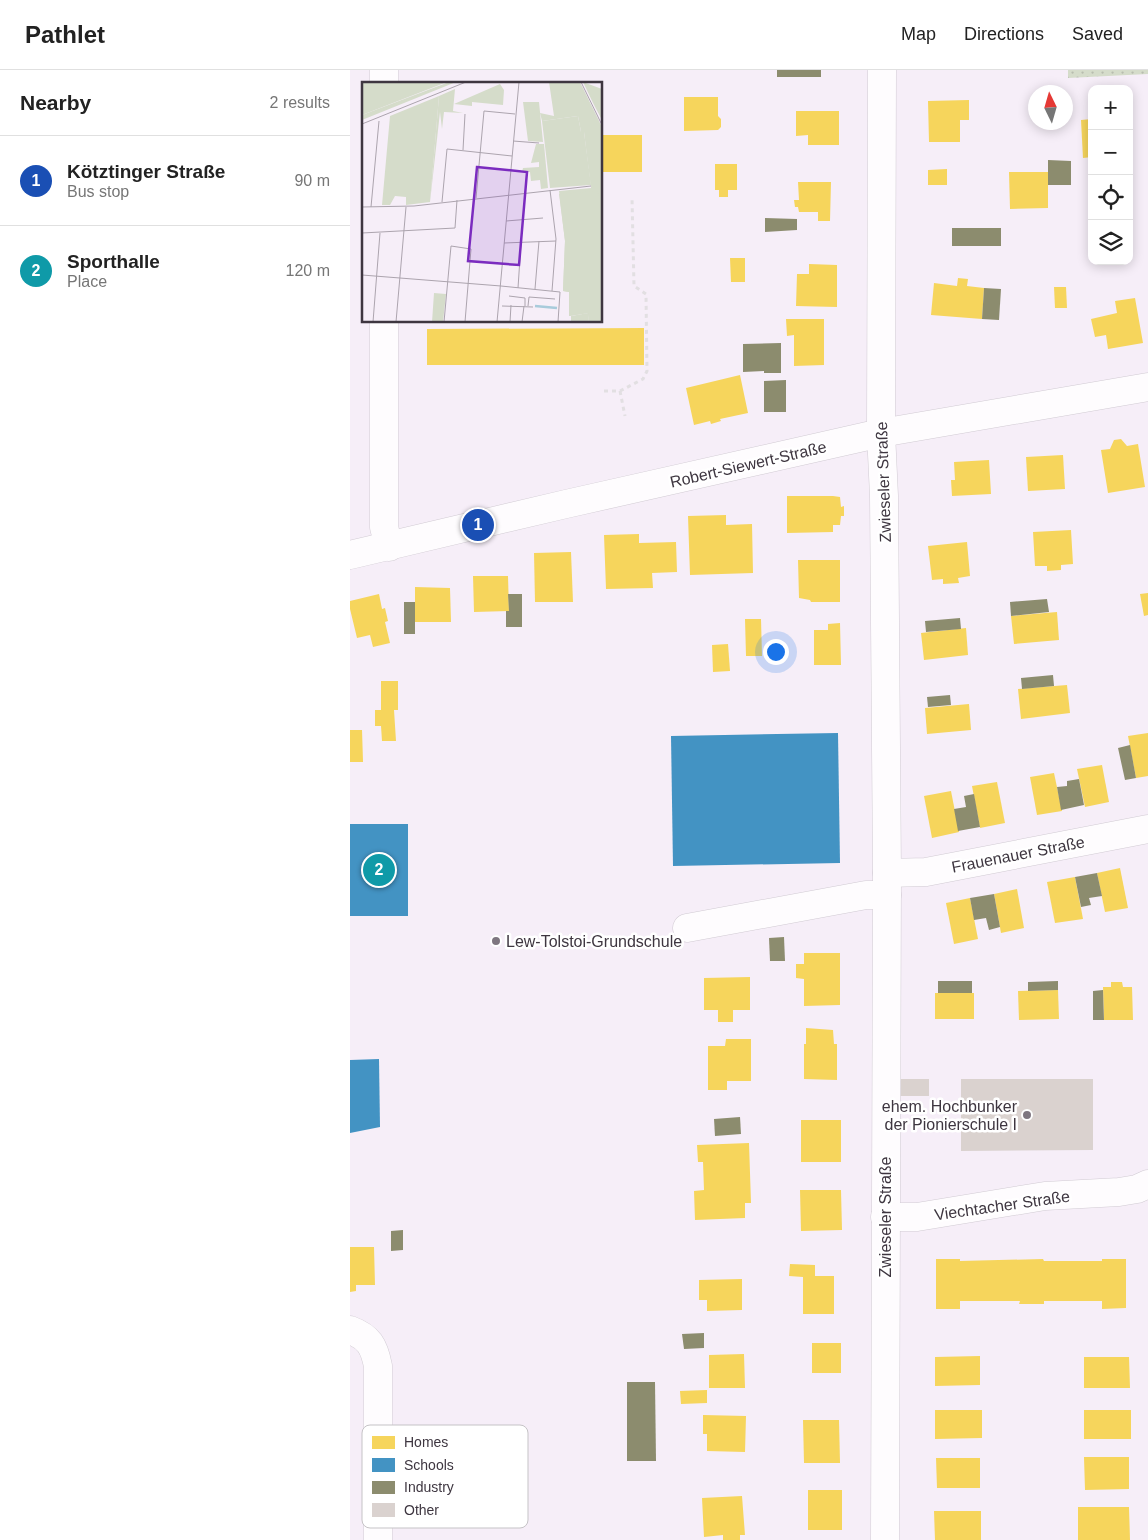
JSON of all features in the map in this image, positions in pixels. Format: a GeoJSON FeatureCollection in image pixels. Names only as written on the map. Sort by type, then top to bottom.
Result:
{"type":"FeatureCollection","features":[{"type":"Feature","properties":{"kind":"street","name":"Zwieseler Straße"},"geometry":{"type":"LineString","coordinates":[[882,70],[881,433],[885,541],[887,884],[885,1540]]}},
{"type":"Feature","properties":{"kind":"street"},"geometry":{"type":"LineString","coordinates":[[384,322],[384,526],[389,547]]}},
{"type":"Feature","properties":{"kind":"street","name":"Robert-Siewert-Straße"},"geometry":{"type":"LineString","coordinates":[[350,555],[881,433],[1148,388]]}},
{"type":"Feature","properties":{"kind":"street","name":"Frauenauer Straße"},"geometry":{"type":"LineString","coordinates":[[887,884],[926,872],[1148,829]]}},
{"type":"Feature","properties":{"kind":"street"},"geometry":{"type":"LineString","coordinates":[[687,928],[866,895],[887,884]]}},
{"type":"Feature","properties":{"kind":"street","name":"Viechtacher Straße"},"geometry":{"type":"LineString","coordinates":[[885,1218],[917,1217],[1045,1196],[1119,1192],[1137,1189],[1148,1184]]}},
{"type":"Feature","properties":{"kind":"street"},"geometry":{"type":"LineString","coordinates":[[350,1330],[366,1338],[375,1352],[378,1366],[378,1425]]}},
{"type":"Feature","properties":{"kind":"path"},"geometry":{"type":"LineString","coordinates":[[604,391],[620,391],[643,379],[648,371],[646,294],[634,286],[632,198]]}},
{"type":"Feature","properties":{"kind":"path"},"geometry":{"type":"LineString","coordinates":[[620,391],[625,416]]}},
{"type":"Feature","properties":{"kind":"green space"},"geometry":{"type":"Polygon","coordinates":[[[1068,70],[1148,70],[1148,74],[1068,78],[1068,70]]]}},
{"type":"Feature","properties":{"kind":"building: Homes"},"geometry":{"type":"Polygon","coordinates":[[[684,97],[718,97],[718,116],[721,119],[721,127],[718,130],[684,131],[684,97]]]}},
{"type":"Feature","properties":{"kind":"building: Homes"},"geometry":{"type":"Polygon","coordinates":[[[969,100],[969,120],[960,120],[960,142],[929,142],[928,101],[969,100]]]}},
{"type":"Feature","properties":{"kind":"building: Homes"},"geometry":{"type":"Polygon","coordinates":[[[796,111],[839,111],[839,145],[808,145],[808,135],[796,136],[796,111]]]}},
{"type":"Feature","properties":{"kind":"building: Homes"},"geometry":{"type":"Polygon","coordinates":[[[1088,119],[1088,157],[1083,158],[1081,120],[1088,119]]]}},
{"type":"Feature","properties":{"kind":"building: Homes"},"geometry":{"type":"Polygon","coordinates":[[[602,135],[642,135],[642,172],[602,172],[602,135]]]}},
{"type":"Feature","properties":{"kind":"building: Homes"},"geometry":{"type":"Polygon","coordinates":[[[715,164],[737,164],[737,190],[728,190],[728,197],[719,197],[719,190],[715,190],[715,164]]]}},
{"type":"Feature","properties":{"kind":"building: Homes"},"geometry":{"type":"Polygon","coordinates":[[[947,169],[947,185],[928,185],[928,170],[947,169]]]}},
{"type":"Feature","properties":{"kind":"building: Homes"},"geometry":{"type":"Polygon","coordinates":[[[1009,172],[1048,172],[1048,208],[1010,209],[1009,172]]]}},
{"type":"Feature","properties":{"kind":"building: Homes"},"geometry":{"type":"Polygon","coordinates":[[[798,182],[831,182],[830,221],[818,221],[818,212],[799,212],[798,207],[795,207],[794,200],[799,200],[798,182]]]}},
{"type":"Feature","properties":{"kind":"building: Homes"},"geometry":{"type":"Polygon","coordinates":[[[730,258],[745,258],[745,282],[731,282],[730,258]]]}},
{"type":"Feature","properties":{"kind":"building: Homes"},"geometry":{"type":"Polygon","coordinates":[[[809,264],[837,265],[837,307],[796,306],[797,274],[809,274],[809,264]]]}},
{"type":"Feature","properties":{"kind":"building: Homes"},"geometry":{"type":"Polygon","coordinates":[[[958,278],[968,279],[967,286],[984,288],[982,319],[931,315],[934,283],[957,286],[958,278]]]}},
{"type":"Feature","properties":{"kind":"building: Homes"},"geometry":{"type":"Polygon","coordinates":[[[1054,287],[1066,287],[1067,308],[1055,308],[1054,287]]]}},
{"type":"Feature","properties":{"kind":"building: Homes"},"geometry":{"type":"Polygon","coordinates":[[[1135,298],[1143,343],[1108,349],[1106,335],[1095,337],[1091,319],[1117,313],[1115,301],[1135,298]]]}},
{"type":"Feature","properties":{"kind":"building: Homes"},"geometry":{"type":"Polygon","coordinates":[[[786,319],[824,319],[824,365],[794,366],[794,335],[787,336],[786,319]]]}},
{"type":"Feature","properties":{"kind":"building: Homes"},"geometry":{"type":"Polygon","coordinates":[[[644,328],[644,365],[427,365],[427,329],[644,328]]]}},
{"type":"Feature","properties":{"kind":"building: Homes"},"geometry":{"type":"Polygon","coordinates":[[[740,375],[748,413],[720,419],[721,421],[711,424],[710,421],[694,425],[686,388],[740,375]]]}},
{"type":"Feature","properties":{"kind":"building: Homes"},"geometry":{"type":"Polygon","coordinates":[[[1121,439],[1127,446],[1138,444],[1145,487],[1108,493],[1101,450],[1110,449],[1114,440],[1121,439]]]}},
{"type":"Feature","properties":{"kind":"building: Homes"},"geometry":{"type":"Polygon","coordinates":[[[1063,455],[1065,489],[1028,491],[1026,457],[1063,455]]]}},
{"type":"Feature","properties":{"kind":"building: Homes"},"geometry":{"type":"Polygon","coordinates":[[[989,460],[991,494],[952,496],[951,480],[955,480],[954,462],[989,460]]]}},
{"type":"Feature","properties":{"kind":"building: Homes"},"geometry":{"type":"Polygon","coordinates":[[[787,496],[840,497],[841,507],[844,506],[844,516],[841,516],[840,525],[833,525],[833,532],[787,533],[787,496]]]}},
{"type":"Feature","properties":{"kind":"building: Homes"},"geometry":{"type":"Polygon","coordinates":[[[726,515],[726,525],[752,524],[753,573],[690,575],[688,516],[726,515]]]}},
{"type":"Feature","properties":{"kind":"building: Homes"},"geometry":{"type":"Polygon","coordinates":[[[1071,530],[1073,564],[1061,565],[1061,570],[1047,571],[1047,566],[1035,566],[1033,532],[1071,530]]]}},
{"type":"Feature","properties":{"kind":"building: Homes"},"geometry":{"type":"Polygon","coordinates":[[[639,534],[639,543],[676,542],[677,572],[652,573],[653,588],[606,589],[604,535],[639,534]]]}},
{"type":"Feature","properties":{"kind":"building: Homes"},"geometry":{"type":"Polygon","coordinates":[[[967,542],[970,576],[958,578],[959,583],[943,584],[943,579],[932,580],[928,546],[967,542]]]}},
{"type":"Feature","properties":{"kind":"building: Homes"},"geometry":{"type":"Polygon","coordinates":[[[571,552],[573,602],[535,602],[534,553],[571,552]]]}},
{"type":"Feature","properties":{"kind":"building: Homes"},"geometry":{"type":"Polygon","coordinates":[[[798,560],[840,560],[840,602],[811,602],[810,600],[799,598],[798,560]]]}},
{"type":"Feature","properties":{"kind":"building: Homes"},"geometry":{"type":"Polygon","coordinates":[[[473,576],[508,576],[509,611],[474,612],[473,576]]]}},
{"type":"Feature","properties":{"kind":"building: Homes"},"geometry":{"type":"Polygon","coordinates":[[[415,587],[450,588],[451,622],[415,622],[415,587]]]}},
{"type":"Feature","properties":{"kind":"building: Homes"},"geometry":{"type":"Polygon","coordinates":[[[1148,593],[1148,615],[1144,616],[1140,594],[1148,593]]]}},
{"type":"Feature","properties":{"kind":"building: Homes"},"geometry":{"type":"Polygon","coordinates":[[[379,594],[382,609],[385,608],[388,621],[385,622],[390,643],[373,647],[370,635],[357,638],[350,601],[379,594]]]}},
{"type":"Feature","properties":{"kind":"building: Homes"},"geometry":{"type":"Polygon","coordinates":[[[1057,612],[1059,640],[1014,644],[1011,616],[1057,612]]]}},
{"type":"Feature","properties":{"kind":"building: Homes"},"geometry":{"type":"Polygon","coordinates":[[[745,619],[761,619],[762,656],[746,656],[745,619]]]}},
{"type":"Feature","properties":{"kind":"building: Homes"},"geometry":{"type":"Polygon","coordinates":[[[840,623],[841,665],[814,665],[814,630],[828,630],[828,624],[840,623]]]}},
{"type":"Feature","properties":{"kind":"building: Homes"},"geometry":{"type":"Polygon","coordinates":[[[966,628],[968,655],[924,660],[921,633],[966,628]]]}},
{"type":"Feature","properties":{"kind":"building: Homes"},"geometry":{"type":"Polygon","coordinates":[[[728,644],[730,671],[713,672],[712,645],[728,644]]]}},
{"type":"Feature","properties":{"kind":"building: Homes"},"geometry":{"type":"Polygon","coordinates":[[[381,681],[398,681],[398,710],[394,710],[396,741],[382,741],[381,726],[375,726],[375,710],[381,710],[381,681]]]}},
{"type":"Feature","properties":{"kind":"building: Homes"},"geometry":{"type":"Polygon","coordinates":[[[1067,685],[1070,713],[1021,719],[1018,689],[1067,685]]]}},
{"type":"Feature","properties":{"kind":"building: Homes"},"geometry":{"type":"Polygon","coordinates":[[[969,704],[971,730],[927,734],[925,708],[969,704]]]}},
{"type":"Feature","properties":{"kind":"building: Homes"},"geometry":{"type":"Polygon","coordinates":[[[350,730],[362,730],[363,762],[350,762],[350,730]]]}},
{"type":"Feature","properties":{"kind":"building: Homes"},"geometry":{"type":"Polygon","coordinates":[[[1148,733],[1148,776],[1136,778],[1128,736],[1148,733]]]}},
{"type":"Feature","properties":{"kind":"building: Homes"},"geometry":{"type":"Polygon","coordinates":[[[1102,765],[1109,802],[1085,807],[1077,769],[1102,765]]]}},
{"type":"Feature","properties":{"kind":"building: Homes"},"geometry":{"type":"Polygon","coordinates":[[[1054,773],[1062,811],[1037,815],[1030,777],[1054,773]]]}},
{"type":"Feature","properties":{"kind":"building: Homes"},"geometry":{"type":"Polygon","coordinates":[[[997,782],[1005,823],[980,828],[972,786],[997,782]]]}},
{"type":"Feature","properties":{"kind":"building: Homes"},"geometry":{"type":"Polygon","coordinates":[[[951,791],[959,832],[932,838],[924,796],[951,791]]]}},
{"type":"Feature","properties":{"kind":"building: Homes"},"geometry":{"type":"Polygon","coordinates":[[[1120,868],[1128,908],[1105,912],[1097,873],[1120,868]]]}},
{"type":"Feature","properties":{"kind":"building: Homes"},"geometry":{"type":"Polygon","coordinates":[[[1075,877],[1083,919],[1055,923],[1047,882],[1075,877]]]}},
{"type":"Feature","properties":{"kind":"building: Homes"},"geometry":{"type":"Polygon","coordinates":[[[1017,889],[1024,928],[1001,933],[994,894],[1017,889]]]}},
{"type":"Feature","properties":{"kind":"building: Homes"},"geometry":{"type":"Polygon","coordinates":[[[970,898],[978,939],[954,944],[946,903],[970,898]]]}},
{"type":"Feature","properties":{"kind":"building: Homes"},"geometry":{"type":"Polygon","coordinates":[[[804,953],[840,953],[840,1005],[804,1006],[804,979],[796,978],[796,964],[804,964],[804,953]]]}},
{"type":"Feature","properties":{"kind":"building: Homes"},"geometry":{"type":"Polygon","coordinates":[[[750,977],[750,1010],[733,1010],[733,1022],[718,1022],[718,1010],[704,1010],[704,978],[750,977]]]}},
{"type":"Feature","properties":{"kind":"building: Homes"},"geometry":{"type":"Polygon","coordinates":[[[1111,982],[1122,982],[1123,987],[1132,987],[1133,1020],[1104,1020],[1103,987],[1111,987],[1111,982]]]}},
{"type":"Feature","properties":{"kind":"building: Homes"},"geometry":{"type":"Polygon","coordinates":[[[1058,990],[1059,1019],[1019,1020],[1018,991],[1058,990]]]}},
{"type":"Feature","properties":{"kind":"building: Homes"},"geometry":{"type":"Polygon","coordinates":[[[935,993],[974,993],[974,1019],[935,1019],[935,993]]]}},
{"type":"Feature","properties":{"kind":"building: Homes"},"geometry":{"type":"Polygon","coordinates":[[[806,1028],[833,1030],[834,1044],[837,1044],[837,1080],[804,1079],[806,1028]]]}},
{"type":"Feature","properties":{"kind":"building: Homes"},"geometry":{"type":"Polygon","coordinates":[[[726,1039],[751,1039],[751,1081],[727,1081],[727,1090],[708,1090],[708,1046],[725,1046],[726,1039]]]}},
{"type":"Feature","properties":{"kind":"building: Homes"},"geometry":{"type":"Polygon","coordinates":[[[801,1120],[841,1120],[841,1162],[801,1162],[801,1120]]]}},
{"type":"Feature","properties":{"kind":"building: Homes"},"geometry":{"type":"Polygon","coordinates":[[[749,1143],[751,1203],[745,1203],[745,1218],[695,1220],[694,1191],[704,1190],[703,1162],[698,1162],[697,1145],[749,1143]]]}},
{"type":"Feature","properties":{"kind":"building: Homes"},"geometry":{"type":"Polygon","coordinates":[[[800,1190],[841,1190],[842,1230],[801,1231],[800,1190]]]}},
{"type":"Feature","properties":{"kind":"building: Homes"},"geometry":{"type":"Polygon","coordinates":[[[350,1247],[374,1247],[375,1285],[356,1285],[356,1291],[350,1292],[350,1247]]]}},
{"type":"Feature","properties":{"kind":"building: Homes"},"geometry":{"type":"Polygon","coordinates":[[[936,1259],[960,1259],[960,1261],[1043,1259],[1044,1261],[1102,1261],[1102,1259],[1126,1259],[1126,1308],[1102,1309],[1102,1301],[1044,1301],[1044,1304],[1019,1304],[1020,1301],[960,1301],[960,1309],[936,1309],[936,1259]]]}},
{"type":"Feature","properties":{"kind":"building: Homes"},"geometry":{"type":"Polygon","coordinates":[[[790,1264],[815,1265],[815,1276],[834,1276],[834,1314],[803,1314],[803,1277],[789,1276],[790,1264]]]}},
{"type":"Feature","properties":{"kind":"building: Homes"},"geometry":{"type":"Polygon","coordinates":[[[742,1279],[742,1310],[707,1311],[707,1300],[699,1300],[699,1280],[742,1279]]]}},
{"type":"Feature","properties":{"kind":"building: Homes"},"geometry":{"type":"Polygon","coordinates":[[[812,1343],[841,1343],[841,1373],[812,1373],[812,1343]]]}},
{"type":"Feature","properties":{"kind":"building: Homes"},"geometry":{"type":"Polygon","coordinates":[[[744,1354],[745,1388],[709,1388],[709,1355],[744,1354]]]}},
{"type":"Feature","properties":{"kind":"building: Homes"},"geometry":{"type":"Polygon","coordinates":[[[980,1356],[980,1385],[935,1386],[935,1357],[980,1356]]]}},
{"type":"Feature","properties":{"kind":"building: Homes"},"geometry":{"type":"Polygon","coordinates":[[[1084,1357],[1129,1357],[1130,1388],[1084,1388],[1084,1357]]]}},
{"type":"Feature","properties":{"kind":"building: Homes"},"geometry":{"type":"Polygon","coordinates":[[[707,1390],[707,1403],[681,1404],[680,1391],[707,1390]]]}},
{"type":"Feature","properties":{"kind":"building: Homes"},"geometry":{"type":"Polygon","coordinates":[[[935,1410],[982,1410],[982,1438],[935,1439],[935,1410]]]}},
{"type":"Feature","properties":{"kind":"building: Homes"},"geometry":{"type":"Polygon","coordinates":[[[1084,1410],[1131,1410],[1131,1439],[1084,1439],[1084,1410]]]}},
{"type":"Feature","properties":{"kind":"building: Homes"},"geometry":{"type":"Polygon","coordinates":[[[703,1415],[746,1416],[745,1452],[707,1451],[707,1434],[703,1434],[703,1415]]]}},
{"type":"Feature","properties":{"kind":"building: Homes"},"geometry":{"type":"Polygon","coordinates":[[[803,1420],[839,1420],[840,1463],[804,1463],[803,1420]]]}},
{"type":"Feature","properties":{"kind":"building: Homes"},"geometry":{"type":"Polygon","coordinates":[[[1084,1457],[1129,1457],[1129,1489],[1085,1490],[1084,1457]]]}},
{"type":"Feature","properties":{"kind":"building: Homes"},"geometry":{"type":"Polygon","coordinates":[[[936,1458],[980,1458],[980,1488],[937,1488],[936,1458]]]}},
{"type":"Feature","properties":{"kind":"building: Homes"},"geometry":{"type":"Polygon","coordinates":[[[808,1490],[842,1490],[842,1530],[808,1530],[808,1490]]]}},
{"type":"Feature","properties":{"kind":"building: Homes"},"geometry":{"type":"Polygon","coordinates":[[[742,1496],[745,1535],[740,1535],[740,1540],[723,1540],[723,1535],[704,1537],[702,1498],[742,1496]]]}},
{"type":"Feature","properties":{"kind":"building: Homes"},"geometry":{"type":"Polygon","coordinates":[[[1078,1507],[1129,1507],[1130,1540],[1078,1540],[1078,1507]]]}},
{"type":"Feature","properties":{"kind":"building: Homes"},"geometry":{"type":"Polygon","coordinates":[[[934,1511],[981,1511],[981,1540],[935,1540],[934,1511]]]}},
{"type":"Feature","properties":{"kind":"building: Schools"},"geometry":{"type":"Polygon","coordinates":[[[838,733],[840,863],[673,866],[671,736],[838,733]]]}},
{"type":"Feature","properties":{"kind":"building: Schools"},"geometry":{"type":"Polygon","coordinates":[[[350,824],[408,824],[408,916],[350,916],[350,824]]]}},
{"type":"Feature","properties":{"kind":"building: Schools"},"geometry":{"type":"Polygon","coordinates":[[[379,1059],[380,1127],[350,1133],[350,1060],[379,1059]]]}},
{"type":"Feature","properties":{"kind":"building: Industry"},"geometry":{"type":"Polygon","coordinates":[[[777,70],[821,70],[821,77],[777,77],[777,70]]]}},
{"type":"Feature","properties":{"kind":"building: Industry"},"geometry":{"type":"Polygon","coordinates":[[[1048,160],[1071,161],[1071,185],[1048,185],[1048,160]]]}},
{"type":"Feature","properties":{"kind":"building: Industry"},"geometry":{"type":"Polygon","coordinates":[[[765,218],[797,219],[797,230],[765,232],[765,218]]]}},
{"type":"Feature","properties":{"kind":"building: Industry"},"geometry":{"type":"Polygon","coordinates":[[[952,228],[1001,228],[1001,246],[952,246],[952,228]]]}},
{"type":"Feature","properties":{"kind":"building: Industry"},"geometry":{"type":"Polygon","coordinates":[[[984,288],[1001,289],[999,320],[982,319],[984,288]]]}},
{"type":"Feature","properties":{"kind":"building: Industry"},"geometry":{"type":"Polygon","coordinates":[[[781,343],[781,373],[764,373],[764,371],[743,372],[743,344],[781,343]]]}},
{"type":"Feature","properties":{"kind":"building: Industry"},"geometry":{"type":"Polygon","coordinates":[[[786,380],[786,412],[764,412],[764,381],[786,380]]]}},
{"type":"Feature","properties":{"kind":"building: Industry"},"geometry":{"type":"Polygon","coordinates":[[[508,594],[522,594],[522,627],[506,627],[506,611],[509,611],[508,594]]]}},
{"type":"Feature","properties":{"kind":"building: Industry"},"geometry":{"type":"Polygon","coordinates":[[[1047,599],[1049,612],[1011,616],[1010,602],[1047,599]]]}},
{"type":"Feature","properties":{"kind":"building: Industry"},"geometry":{"type":"Polygon","coordinates":[[[404,602],[415,602],[415,634],[404,634],[404,602]]]}},
{"type":"Feature","properties":{"kind":"building: Industry"},"geometry":{"type":"Polygon","coordinates":[[[960,618],[961,629],[926,632],[925,621],[960,618]]]}},
{"type":"Feature","properties":{"kind":"building: Industry"},"geometry":{"type":"Polygon","coordinates":[[[1053,675],[1054,686],[1022,689],[1021,678],[1053,675]]]}},
{"type":"Feature","properties":{"kind":"building: Industry"},"geometry":{"type":"Polygon","coordinates":[[[950,695],[951,705],[928,707],[927,697],[950,695]]]}},
{"type":"Feature","properties":{"kind":"building: Industry"},"geometry":{"type":"Polygon","coordinates":[[[1130,745],[1136,778],[1125,780],[1118,748],[1130,745]]]}},
{"type":"Feature","properties":{"kind":"building: Industry"},"geometry":{"type":"Polygon","coordinates":[[[1079,779],[1084,805],[1061,810],[1057,787],[1067,786],[1067,781],[1079,779]]]}},
{"type":"Feature","properties":{"kind":"building: Industry"},"geometry":{"type":"Polygon","coordinates":[[[974,794],[980,827],[958,831],[954,809],[966,807],[964,796],[974,794]]]}},
{"type":"Feature","properties":{"kind":"building: Industry"},"geometry":{"type":"Polygon","coordinates":[[[1097,873],[1102,896],[1089,898],[1091,905],[1081,907],[1075,877],[1097,873]]]}},
{"type":"Feature","properties":{"kind":"building: Industry"},"geometry":{"type":"Polygon","coordinates":[[[994,894],[1000,927],[989,930],[986,918],[974,920],[970,898],[994,894]]]}},
{"type":"Feature","properties":{"kind":"building: Industry"},"geometry":{"type":"Polygon","coordinates":[[[784,937],[785,961],[770,961],[769,938],[784,937]]]}},
{"type":"Feature","properties":{"kind":"building: Industry"},"geometry":{"type":"Polygon","coordinates":[[[938,981],[972,981],[972,993],[938,993],[938,981]]]}},
{"type":"Feature","properties":{"kind":"building: Industry"},"geometry":{"type":"Polygon","coordinates":[[[1058,981],[1058,990],[1028,991],[1028,982],[1058,981]]]}},
{"type":"Feature","properties":{"kind":"building: Industry"},"geometry":{"type":"Polygon","coordinates":[[[1103,990],[1104,1020],[1093,1020],[1093,991],[1103,990]]]}},
{"type":"Feature","properties":{"kind":"building: Industry"},"geometry":{"type":"Polygon","coordinates":[[[740,1117],[741,1134],[715,1136],[714,1119],[740,1117]]]}},
{"type":"Feature","properties":{"kind":"building: Industry"},"geometry":{"type":"Polygon","coordinates":[[[403,1230],[403,1250],[391,1251],[391,1231],[403,1230]]]}},
{"type":"Feature","properties":{"kind":"building: Industry"},"geometry":{"type":"Polygon","coordinates":[[[704,1333],[704,1348],[684,1349],[682,1334],[704,1333]]]}},
{"type":"Feature","properties":{"kind":"building: Industry"},"geometry":{"type":"Polygon","coordinates":[[[627,1382],[655,1382],[656,1461],[627,1461],[627,1382]]]}},
{"type":"Feature","properties":{"kind":"building: Other"},"geometry":{"type":"Polygon","coordinates":[[[900,1079],[929,1079],[929,1096],[900,1096],[900,1079]]]}},
{"type":"Feature","properties":{"kind":"building: Other","name":"ehem. Hochbunker der Pionierschule I"},"geometry":{"type":"Polygon","coordinates":[[[961,1079],[1093,1079],[1093,1150],[961,1151],[961,1079]]]}},
{"type":"Feature","properties":{"kind":"place","name":"Kötztinger Straße"},"geometry":{"type":"Point","coordinates":[478,525]}},
{"type":"Feature","properties":{"kind":"place","name":"Sporthalle"},"geometry":{"type":"Point","coordinates":[379,870]}},
{"type":"Feature","properties":{"kind":"place","name":"Lew-Tolstoi-Grundschule"},"geometry":{"type":"Point","coordinates":[496,941]}},
{"type":"Feature","properties":{"kind":"place","name":"ehem. Hochbunker der Pionierschule I"},"geometry":{"type":"Point","coordinates":[1027,1115]}}]}
